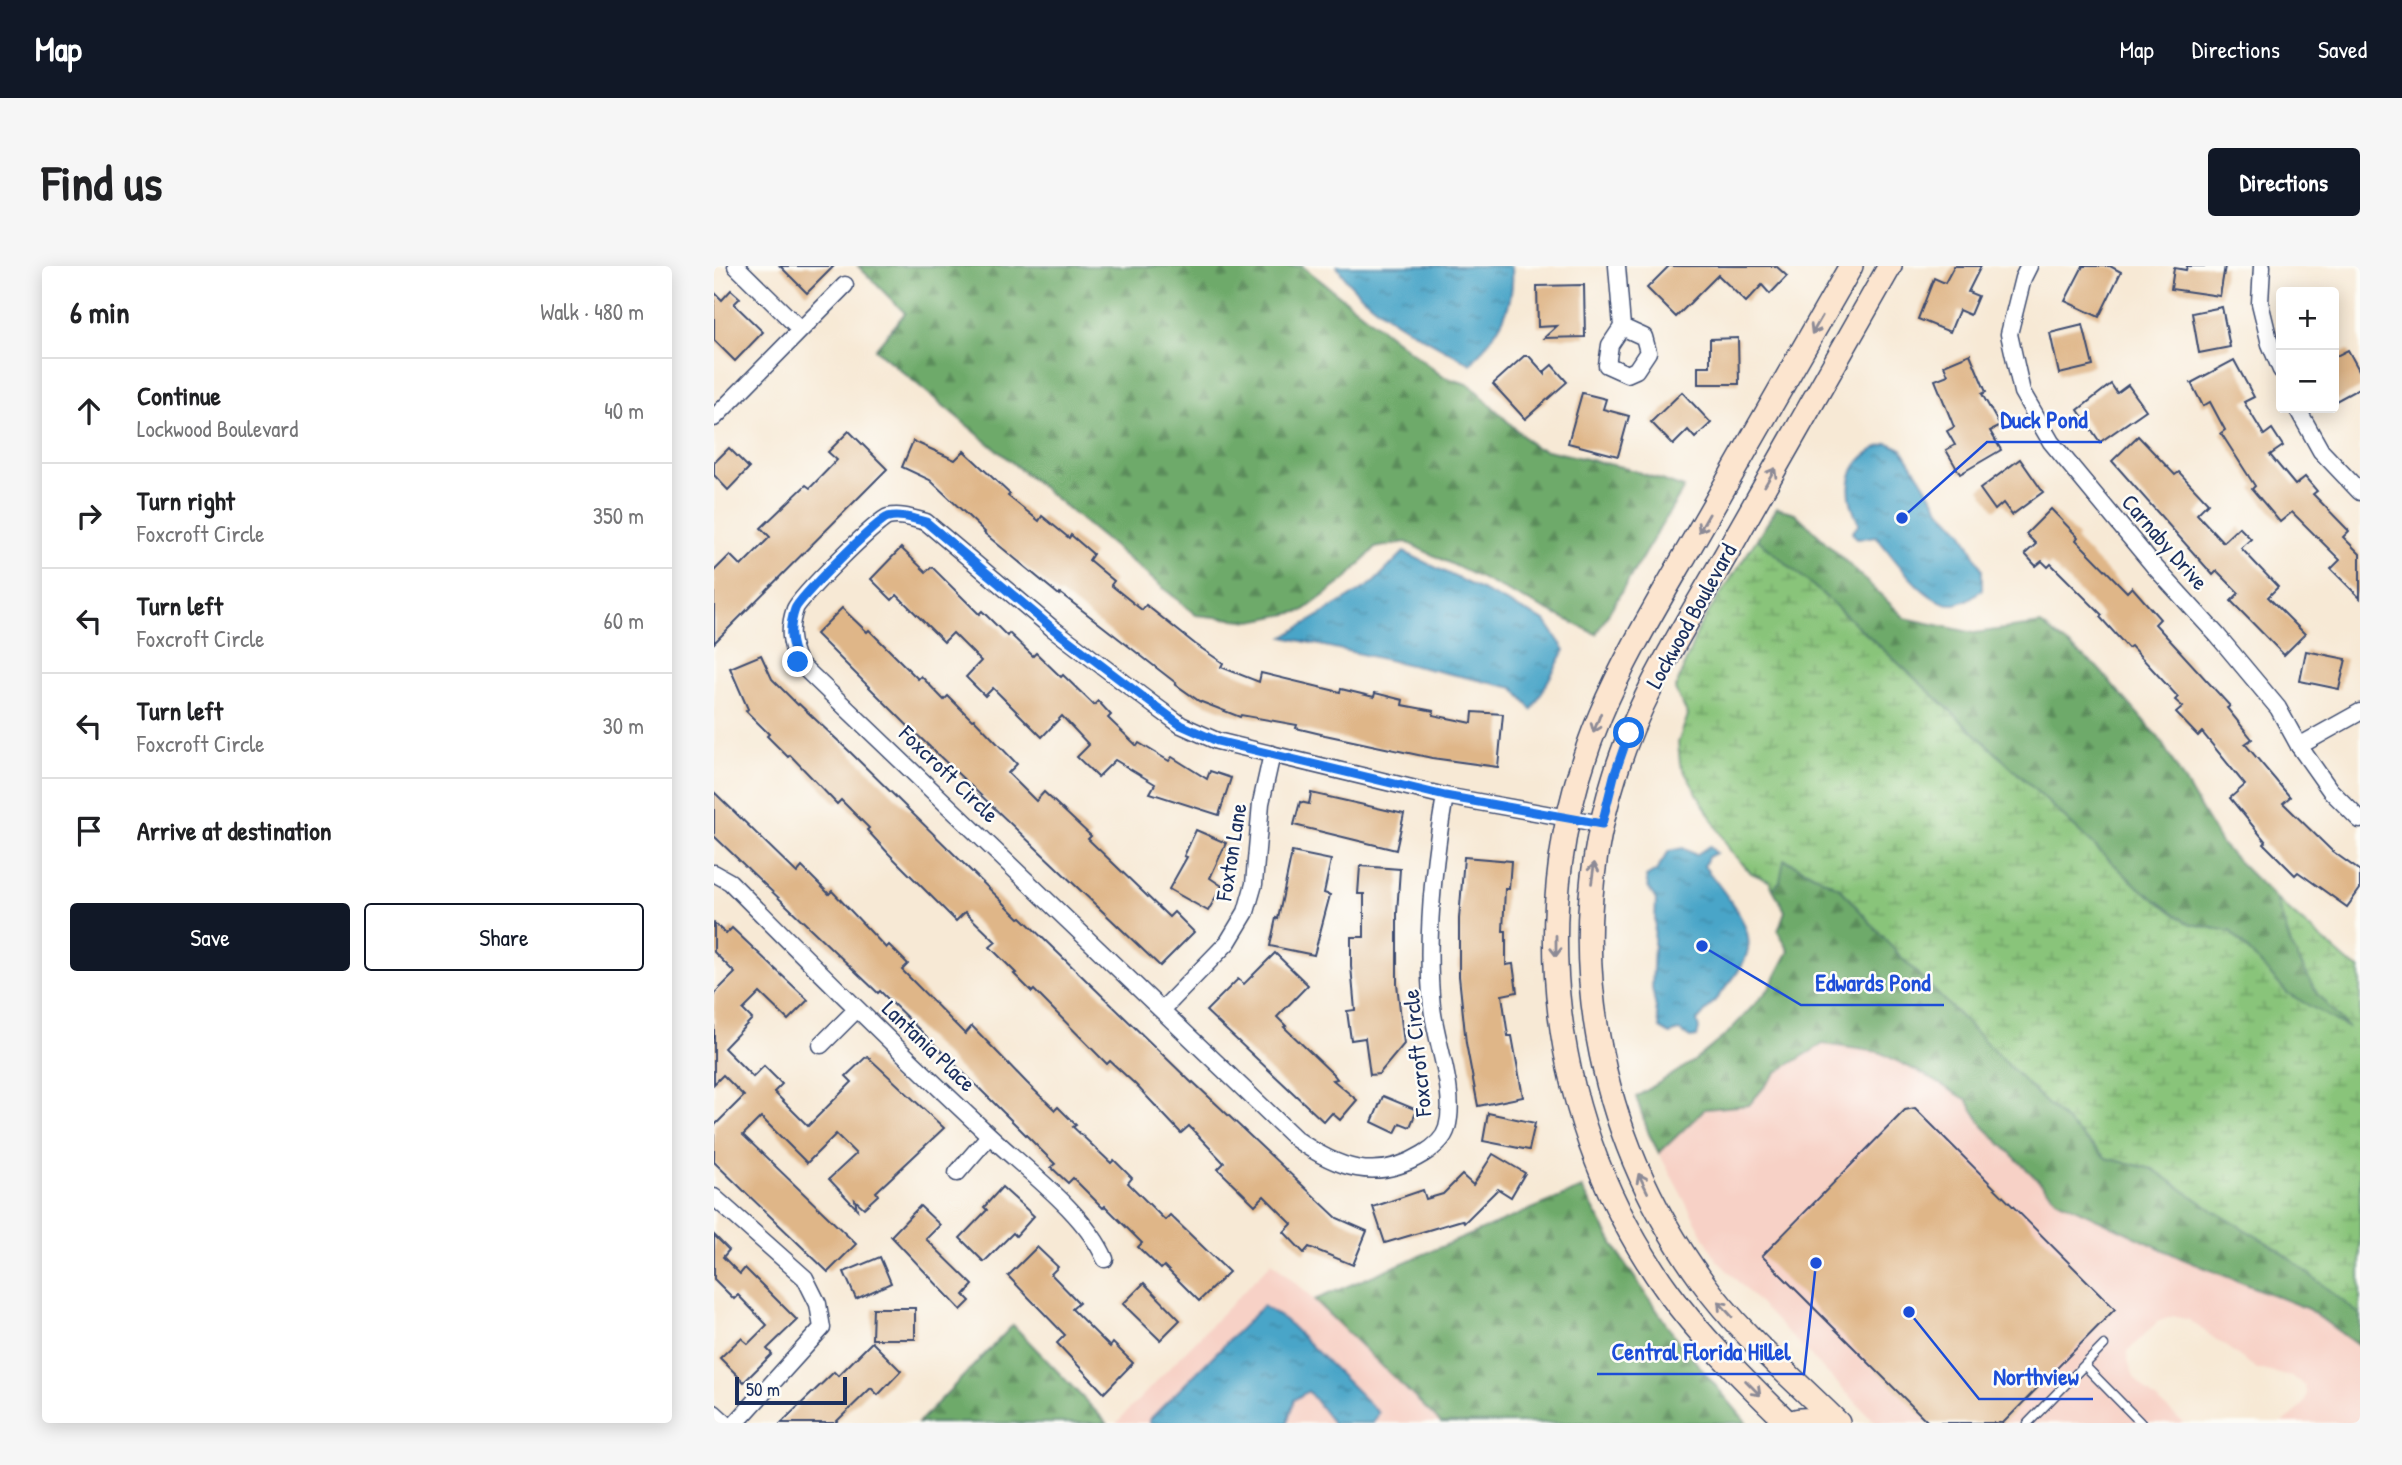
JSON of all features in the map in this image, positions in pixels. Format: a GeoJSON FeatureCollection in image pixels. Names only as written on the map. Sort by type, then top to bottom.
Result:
{"type":"FeatureCollection","features":[{"type":"Feature","properties":{"kind":"main road","name":"Lockwood Boulevard"},"geometry":{"type":"LineString","coordinates":[[1789,1423],[1698,1330],[1668,1293],[1621,1216],[1591,1148],[1567,1064],[1556,986],[1556,901],[1568,819],[1581,768],[1613,687],[1646,624],[1851,266]]}},
{"type":"Feature","properties":{"kind":"main road","name":"Lockwood Boulevard"},"geometry":{"type":"LineString","coordinates":[[1838,1423],[1722,1307],[1676,1243],[1638,1172],[1602,1065],[1594,1020],[1589,934],[1590,894],[1602,824],[1622,754],[1648,693],[1890,266]]}},
{"type":"Feature","properties":{"kind":"main road"},"geometry":{"type":"LineString","coordinates":[[1647,1261],[1676,1243]]}},
{"type":"Feature","properties":{"kind":"main road"},"geometry":{"type":"LineString","coordinates":[[1789,1423],[1811,1419],[1822,1423]]}},
{"type":"Feature","properties":{"kind":"street"},"geometry":{"type":"LineString","coordinates":[[736,266],[800,329]]}},
{"type":"Feature","properties":{"kind":"street"},"geometry":{"type":"LineString","coordinates":[[1617,266],[1622,327]]}},
{"type":"Feature","properties":{"kind":"street","name":"Carnaby Drive"},"geometry":{"type":"LineString","coordinates":[[2029,266],[2023,278],[2009,334],[2022,392],[2051,442],[2144,555],[2217,635],[2278,708],[2299,746],[2330,790],[2360,820]]}},
{"type":"Feature","properties":{"kind":"street"},"geometry":{"type":"LineString","coordinates":[[2262,266],[2260,303],[2276,358]]}},
{"type":"Feature","properties":{"kind":"street"},"geometry":{"type":"LineString","coordinates":[[714,418],[845,285]]}},
{"type":"Feature","properties":{"kind":"street"},"geometry":{"type":"LineString","coordinates":[[2300,413],[2321,451],[2360,492]]}},
{"type":"Feature","properties":{"kind":"street","name":"Foxcroft Circle"},"geometry":{"type":"LineString","coordinates":[[1445,796],[1432,885],[1430,952],[1432,1008],[1450,1102],[1447,1129],[1435,1147],[1414,1160],[1381,1170],[1350,1168],[1322,1157],[1296,1139],[798,662],[790,644],[790,627],[796,605],[870,530],[886,518],[903,516],[926,522],[1052,628],[1181,725],[1217,741],[1445,796],[1602,824]]}},
{"type":"Feature","properties":{"kind":"street"},"geometry":{"type":"LineString","coordinates":[[2299,746],[2360,712]]}},
{"type":"Feature","properties":{"kind":"street","name":"Foxton Lane"},"geometry":{"type":"LineString","coordinates":[[1162,1010],[1228,942],[1246,912],[1254,884],[1261,803],[1272,754]]}},
{"type":"Feature","properties":{"kind":"street","name":"Lantania Place"},"geometry":{"type":"LineString","coordinates":[[714,873],[730,882],[857,1009],[1060,1201],[1098,1241],[1105,1259]]}},
{"type":"Feature","properties":{"kind":"street"},"geometry":{"type":"LineString","coordinates":[[821,1045],[857,1009]]}},
{"type":"Feature","properties":{"kind":"street"},"geometry":{"type":"LineString","coordinates":[[957,1173],[989,1136]]}},
{"type":"Feature","properties":{"kind":"street"},"geometry":{"type":"LineString","coordinates":[[714,1197],[805,1278],[818,1304],[822,1328],[736,1423]]}},
{"type":"Feature","properties":{"kind":"street"},"geometry":{"type":"LineString","coordinates":[[714,1413],[725,1423]]}},
{"type":"Feature","properties":{"kind":"lane"},"geometry":{"type":"LineString","coordinates":[[2028,1423],[2104,1345]]}},
{"type":"Feature","properties":{"kind":"lane"},"geometry":{"type":"LineString","coordinates":[[2085,1366],[2141,1423]]}},
{"type":"Feature","properties":{"kind":"shaded area"},"geometry":{"type":"Polygon","coordinates":[[[1823,1044],[1879,1052],[1967,1100],[1984,1127],[2059,1201],[2183,1259],[2308,1309],[2360,1347],[2360,1418],[2355,1423],[2281,1423],[2304,1403],[2307,1395],[2304,1385],[2293,1377],[2257,1369],[2189,1320],[2173,1316],[2157,1322],[2128,1351],[2127,1359],[2135,1379],[2184,1423],[1876,1423],[1716,1259],[1659,1153],[1705,1109],[1749,1105],[1777,1072],[1823,1044]]]}},
{"type":"Feature","properties":{"kind":"shaded area"},"geometry":{"type":"Polygon","coordinates":[[[1272,1262],[1441,1423],[1373,1423],[1379,1413],[1285,1320],[1263,1307],[1150,1423],[1116,1423],[1272,1262]]]}},
{"type":"Feature","properties":{"kind":"shaded area"},"geometry":{"type":"Polygon","coordinates":[[[1308,1391],[1333,1423],[1287,1423],[1294,1400],[1308,1391]]]}},
{"type":"Feature","properties":{"kind":"green space"},"geometry":{"type":"Polygon","coordinates":[[[858,266],[1302,266],[1442,376],[1470,385],[1534,447],[1626,468],[1684,488],[1596,634],[1406,542],[1375,548],[1346,579],[1303,611],[1252,621],[1196,615],[875,349],[905,313],[858,266]]]}},
{"type":"Feature","properties":{"kind":"green space"},"geometry":{"type":"Polygon","coordinates":[[[1777,508],[1795,513],[1905,618],[1974,633],[2041,624],[2097,667],[2159,738],[2222,845],[2276,899],[2291,945],[2351,1030],[2287,993],[2231,932],[2187,923],[2137,886],[1968,727],[1820,592],[1757,539],[1777,508]]]}},
{"type":"Feature","properties":{"kind":"green space"},"geometry":{"type":"Polygon","coordinates":[[[1757,539],[1820,592],[1968,727],[2137,886],[2187,923],[2231,932],[2287,993],[2348,1028],[2318,995],[2291,945],[2276,899],[2349,963],[2360,969],[2360,1315],[2278,1249],[2214,1211],[2153,1169],[2106,1158],[2041,1098],[1901,957],[1840,888],[1784,859],[1780,881],[1773,889],[1769,881],[1751,873],[1731,852],[1680,764],[1678,743],[1688,715],[1675,690],[1699,627],[1757,539]]]}},
{"type":"Feature","properties":{"kind":"green space"},"geometry":{"type":"Polygon","coordinates":[[[1783,859],[1840,888],[1901,957],[2041,1098],[2106,1158],[2153,1169],[2214,1211],[2278,1249],[2360,1315],[2360,1347],[2308,1309],[2183,1259],[2059,1201],[1984,1127],[1967,1100],[1879,1052],[1823,1044],[1777,1072],[1749,1105],[1705,1109],[1659,1153],[1636,1097],[1694,1061],[1727,1034],[1769,989],[1789,951],[1778,931],[1785,911],[1773,889],[1780,881],[1783,859]]]}},
{"type":"Feature","properties":{"kind":"green space"},"geometry":{"type":"Polygon","coordinates":[[[1582,1188],[1622,1259],[1678,1341],[1747,1423],[1441,1423],[1314,1300],[1582,1188]]]}},
{"type":"Feature","properties":{"kind":"green space"},"geometry":{"type":"Polygon","coordinates":[[[1013,1325],[1107,1423],[918,1423],[1013,1325]]]}},
{"type":"Feature","properties":{"kind":"water"},"geometry":{"type":"Polygon","coordinates":[[[1337,266],[1512,266],[1511,296],[1503,320],[1471,364],[1379,310],[1348,282],[1337,266]]]}},
{"type":"Feature","properties":{"kind":"water"},"geometry":{"type":"Polygon","coordinates":[[[1888,443],[1902,449],[1942,512],[1962,531],[1982,569],[1982,589],[1965,601],[1953,604],[1931,596],[1910,578],[1876,536],[1858,539],[1852,533],[1859,524],[1850,498],[1851,475],[1864,457],[1888,443]]]}},
{"type":"Feature","properties":{"kind":"water"},"geometry":{"type":"Polygon","coordinates":[[[1404,552],[1545,621],[1565,650],[1532,710],[1514,688],[1284,637],[1373,583],[1404,552]]]}},
{"type":"Feature","properties":{"kind":"water"},"geometry":{"type":"Polygon","coordinates":[[[1709,846],[1716,853],[1708,857],[1704,866],[1739,914],[1747,931],[1748,946],[1744,961],[1734,977],[1697,1021],[1697,1037],[1690,1038],[1680,1031],[1670,1034],[1660,1028],[1652,988],[1656,900],[1648,887],[1646,877],[1656,871],[1669,851],[1683,848],[1696,855],[1709,846]]]}},
{"type":"Feature","properties":{"kind":"water"},"geometry":{"type":"Polygon","coordinates":[[[1263,1306],[1285,1320],[1379,1413],[1373,1423],[1333,1423],[1308,1391],[1294,1400],[1287,1423],[1150,1423],[1149,1420],[1263,1306]]]}},
{"type":"Feature","properties":{"kind":"building"},"geometry":{"type":"Polygon","coordinates":[[[780,266],[834,266],[807,293],[780,266]]]}},
{"type":"Feature","properties":{"kind":"building"},"geometry":{"type":"Polygon","coordinates":[[[1669,266],[1776,266],[1787,276],[1770,294],[1762,285],[1746,302],[1718,275],[1676,317],[1647,288],[1669,266]]]}},
{"type":"Feature","properties":{"kind":"building"},"geometry":{"type":"Polygon","coordinates":[[[1954,266],[1981,266],[1968,292],[1978,296],[1970,315],[1959,310],[1950,332],[1918,319],[1934,278],[1945,283],[1954,266]]]}},
{"type":"Feature","properties":{"kind":"building"},"geometry":{"type":"Polygon","coordinates":[[[2083,266],[2110,266],[2121,272],[2099,317],[2065,301],[2083,266]]]}},
{"type":"Feature","properties":{"kind":"building"},"geometry":{"type":"Polygon","coordinates":[[[2187,266],[2225,266],[2220,296],[2171,289],[2174,268],[2186,270],[2187,266]]]}},
{"type":"Feature","properties":{"kind":"building"},"geometry":{"type":"Polygon","coordinates":[[[1584,285],[1585,337],[1544,338],[1557,326],[1538,327],[1537,286],[1584,285]]]}},
{"type":"Feature","properties":{"kind":"building"},"geometry":{"type":"Polygon","coordinates":[[[731,290],[740,298],[734,304],[763,332],[735,361],[714,340],[714,292],[722,300],[731,290]]]}},
{"type":"Feature","properties":{"kind":"building"},"geometry":{"type":"Polygon","coordinates":[[[2222,307],[2230,347],[2199,353],[2192,313],[2222,307]]]}},
{"type":"Feature","properties":{"kind":"building"},"geometry":{"type":"Polygon","coordinates":[[[2083,325],[2093,366],[2059,374],[2050,333],[2083,325]]]}},
{"type":"Feature","properties":{"kind":"building"},"geometry":{"type":"Polygon","coordinates":[[[1738,338],[1739,384],[1698,384],[1698,366],[1710,366],[1710,339],[1738,338]]]}},
{"type":"Feature","properties":{"kind":"building"},"geometry":{"type":"Polygon","coordinates":[[[2348,350],[2360,372],[2360,388],[2339,399],[2339,354],[2348,350]]]}},
{"type":"Feature","properties":{"kind":"building"},"geometry":{"type":"Polygon","coordinates":[[[1970,354],[1986,392],[1982,394],[2000,426],[1990,431],[2001,450],[1960,474],[1946,450],[1955,445],[1947,431],[1954,427],[1935,380],[1948,375],[1944,365],[1970,354]]]}},
{"type":"Feature","properties":{"kind":"building"},"geometry":{"type":"Polygon","coordinates":[[[1524,356],[1529,356],[1545,374],[1552,365],[1567,382],[1525,419],[1493,384],[1524,356]]]}},
{"type":"Feature","properties":{"kind":"building"},"geometry":{"type":"Polygon","coordinates":[[[2234,360],[2254,397],[2244,402],[2264,435],[2272,429],[2283,446],[2270,455],[2295,485],[2305,477],[2317,491],[2313,494],[2349,531],[2343,537],[2360,554],[2360,598],[2331,569],[2340,560],[2292,512],[2280,522],[2252,489],[2255,486],[2221,433],[2225,430],[2210,402],[2203,406],[2191,383],[2234,360]]]}},
{"type":"Feature","properties":{"kind":"building"},"geometry":{"type":"Polygon","coordinates":[[[2111,384],[2117,393],[2128,385],[2146,410],[2100,442],[2078,410],[2111,384]]]}},
{"type":"Feature","properties":{"kind":"building"},"geometry":{"type":"Polygon","coordinates":[[[1682,392],[1711,423],[1695,438],[1688,430],[1673,445],[1651,422],[1682,392]]]}},
{"type":"Feature","properties":{"kind":"building"},"geometry":{"type":"Polygon","coordinates":[[[1582,393],[1606,399],[1603,409],[1629,416],[1618,456],[1568,443],[1582,393]]]}},
{"type":"Feature","properties":{"kind":"building"},"geometry":{"type":"Polygon","coordinates":[[[849,431],[887,469],[714,643],[714,571],[730,555],[741,566],[770,537],[761,528],[806,485],[810,488],[837,460],[828,452],[849,431]]]}},
{"type":"Feature","properties":{"kind":"building"},"geometry":{"type":"Polygon","coordinates":[[[2138,436],[2175,475],[2179,472],[2208,503],[2197,514],[2223,542],[2239,527],[2251,539],[2241,548],[2278,587],[2268,597],[2305,634],[2284,655],[2231,601],[2239,593],[2217,571],[2213,575],[2112,461],[2138,436]]]}},
{"type":"Feature","properties":{"kind":"building"},"geometry":{"type":"Polygon","coordinates":[[[913,441],[955,460],[964,451],[1010,494],[1008,496],[1039,521],[1042,516],[1093,554],[1089,560],[1114,581],[1111,585],[1142,610],[1146,605],[1223,663],[1221,667],[1259,682],[1261,673],[1340,692],[1341,689],[1374,697],[1375,693],[1403,700],[1402,705],[1434,711],[1433,715],[1472,723],[1473,712],[1503,714],[1498,767],[1432,758],[1296,728],[1297,725],[1241,715],[1240,717],[1199,701],[1060,593],[1059,595],[984,533],[930,480],[902,467],[913,441]]]}},
{"type":"Feature","properties":{"kind":"building"},"geometry":{"type":"Polygon","coordinates":[[[729,448],[749,468],[728,490],[714,475],[714,463],[729,448]]]}},
{"type":"Feature","properties":{"kind":"building"},"geometry":{"type":"Polygon","coordinates":[[[2020,459],[2043,492],[2012,515],[2003,503],[1995,510],[1980,489],[2020,459]]]}},
{"type":"Feature","properties":{"kind":"building"},"geometry":{"type":"Polygon","coordinates":[[[2051,509],[2078,537],[2076,540],[2127,592],[2132,587],[2160,619],[2155,624],[2230,706],[2227,708],[2252,739],[2245,744],[2290,797],[2283,803],[2332,851],[2360,871],[2360,889],[2347,907],[2298,872],[2295,875],[2264,844],[2266,842],[2230,798],[2245,785],[2202,732],[2198,736],[2176,713],[2183,707],[2175,700],[2178,697],[2131,646],[2128,648],[2100,617],[2102,615],[2051,564],[2048,567],[2042,561],[2036,566],[2025,554],[2036,544],[2026,534],[2051,509]]]}},
{"type":"Feature","properties":{"kind":"building"},"geometry":{"type":"Polygon","coordinates":[[[901,548],[926,572],[932,567],[979,614],[982,611],[1007,636],[1009,633],[1033,656],[1036,653],[1094,705],[1098,701],[1111,715],[1108,718],[1137,746],[1139,743],[1169,761],[1172,757],[1207,779],[1210,771],[1231,778],[1219,815],[1150,793],[1155,784],[1115,760],[1098,777],[1077,757],[1089,745],[1062,716],[1042,737],[993,688],[985,696],[966,677],[981,661],[953,633],[944,642],[897,595],[892,600],[871,579],[901,548]]]}},
{"type":"Feature","properties":{"kind":"building"},"geometry":{"type":"Polygon","coordinates":[[[842,608],[867,632],[869,630],[918,679],[921,676],[944,700],[948,696],[974,719],[1017,764],[1008,773],[1036,801],[1044,792],[1091,836],[1088,839],[1169,917],[1174,912],[1194,932],[1160,966],[909,727],[816,634],[842,608]]]}},
{"type":"Feature","properties":{"kind":"building"},"geometry":{"type":"Polygon","coordinates":[[[2306,651],[2346,659],[2339,689],[2300,681],[2306,651]]]}},
{"type":"Feature","properties":{"kind":"building"},"geometry":{"type":"Polygon","coordinates":[[[761,655],[772,679],[798,705],[849,751],[1192,1083],[1337,1218],[1367,1231],[1353,1265],[1309,1247],[1304,1253],[1284,1232],[1292,1224],[1264,1196],[1255,1205],[1218,1169],[1224,1163],[1189,1126],[1181,1133],[1135,1084],[1110,1061],[1107,1064],[1034,990],[1032,992],[1014,974],[1016,973],[990,947],[996,942],[965,912],[956,921],[889,854],[867,830],[869,828],[841,800],[837,804],[790,755],[788,757],[767,736],[769,734],[746,711],[748,709],[730,668],[761,655]]]}},
{"type":"Feature","properties":{"kind":"building"},"geometry":{"type":"Polygon","coordinates":[[[714,792],[797,873],[802,867],[829,894],[832,891],[886,948],[889,945],[908,964],[902,970],[965,1034],[972,1026],[1055,1110],[1058,1107],[1076,1125],[1073,1127],[1111,1163],[1114,1160],[1132,1178],[1128,1183],[1165,1220],[1170,1215],[1229,1272],[1199,1301],[1164,1266],[1161,1269],[1138,1247],[1142,1243],[1105,1206],[1103,1208],[1073,1178],[1068,1183],[1051,1167],[1055,1164],[880,991],[878,993],[714,836],[714,792]]]}},
{"type":"Feature","properties":{"kind":"building"},"geometry":{"type":"Polygon","coordinates":[[[1311,793],[1404,814],[1396,850],[1294,825],[1300,802],[1309,804],[1311,793]]]}},
{"type":"Feature","properties":{"kind":"building"},"geometry":{"type":"Polygon","coordinates":[[[1196,830],[1226,843],[1210,878],[1222,886],[1208,911],[1169,889],[1187,857],[1184,856],[1196,830]]]}},
{"type":"Feature","properties":{"kind":"building"},"geometry":{"type":"Polygon","coordinates":[[[1292,852],[1331,860],[1324,893],[1330,895],[1314,955],[1270,946],[1292,852]]]}},
{"type":"Feature","properties":{"kind":"building"},"geometry":{"type":"Polygon","coordinates":[[[1464,857],[1511,861],[1509,889],[1505,889],[1503,931],[1506,931],[1506,965],[1513,964],[1517,992],[1502,995],[1508,1036],[1512,1036],[1523,1097],[1478,1106],[1466,1043],[1459,976],[1459,919],[1464,857]]]}},
{"type":"Feature","properties":{"kind":"building"},"geometry":{"type":"Polygon","coordinates":[[[1360,866],[1400,869],[1397,984],[1404,1044],[1379,1074],[1370,1075],[1365,1038],[1351,1040],[1347,1011],[1355,1010],[1351,937],[1364,937],[1364,894],[1358,894],[1360,866]]]}},
{"type":"Feature","properties":{"kind":"building"},"geometry":{"type":"Polygon","coordinates":[[[714,923],[726,934],[732,928],[808,1000],[788,1020],[760,993],[743,1010],[752,1019],[724,1048],[753,1077],[764,1066],[782,1084],[774,1092],[808,1126],[852,1082],[846,1076],[867,1056],[944,1128],[876,1192],[878,1195],[864,1208],[855,1200],[857,1209],[829,1179],[856,1154],[836,1134],[807,1163],[761,1117],[743,1135],[856,1244],[828,1272],[714,1162],[714,1126],[744,1096],[723,1075],[714,1084],[714,994],[735,973],[714,952],[714,923]]]}},
{"type":"Feature","properties":{"kind":"building"},"geometry":{"type":"Polygon","coordinates":[[[1275,953],[1308,985],[1277,1017],[1337,1079],[1333,1080],[1357,1100],[1340,1120],[1332,1113],[1324,1122],[1206,1011],[1238,979],[1244,984],[1275,953]]]}},
{"type":"Feature","properties":{"kind":"building"},"geometry":{"type":"Polygon","coordinates":[[[1383,1096],[1417,1110],[1410,1127],[1400,1123],[1395,1133],[1372,1122],[1383,1096]]]}},
{"type":"Feature","properties":{"kind":"building"},"geometry":{"type":"Polygon","coordinates":[[[1915,1108],[2115,1309],[2003,1423],[1929,1423],[1762,1256],[1905,1110],[1915,1108]]]}},
{"type":"Feature","properties":{"kind":"building"},"geometry":{"type":"Polygon","coordinates":[[[1488,1113],[1535,1123],[1529,1150],[1483,1141],[1488,1113]]]}},
{"type":"Feature","properties":{"kind":"building"},"geometry":{"type":"Polygon","coordinates":[[[1493,1154],[1525,1173],[1511,1197],[1498,1189],[1464,1223],[1462,1220],[1385,1243],[1373,1207],[1423,1190],[1426,1199],[1443,1194],[1462,1175],[1473,1185],[1493,1154]]]}},
{"type":"Feature","properties":{"kind":"building"},"geometry":{"type":"Polygon","coordinates":[[[1002,1187],[1034,1216],[1016,1236],[1013,1233],[984,1262],[960,1238],[987,1210],[984,1207],[1002,1187]]]}},
{"type":"Feature","properties":{"kind":"building"},"geometry":{"type":"Polygon","coordinates":[[[920,1206],[940,1225],[926,1239],[973,1285],[964,1295],[970,1301],[961,1310],[891,1236],[920,1206]]]}},
{"type":"Feature","properties":{"kind":"building"},"geometry":{"type":"Polygon","coordinates":[[[714,1235],[729,1250],[723,1257],[740,1274],[745,1268],[797,1320],[767,1349],[772,1354],[744,1382],[720,1358],[741,1338],[748,1344],[767,1325],[738,1295],[734,1299],[714,1279],[714,1235]]]}},
{"type":"Feature","properties":{"kind":"building"},"geometry":{"type":"Polygon","coordinates":[[[1037,1247],[1058,1267],[1051,1274],[1079,1303],[1072,1309],[1110,1347],[1113,1343],[1133,1363],[1104,1393],[1057,1343],[1065,1335],[1008,1276],[1037,1247]]]}},
{"type":"Feature","properties":{"kind":"building"},"geometry":{"type":"Polygon","coordinates":[[[880,1257],[891,1283],[856,1299],[844,1272],[880,1257]]]}},
{"type":"Feature","properties":{"kind":"building"},"geometry":{"type":"Polygon","coordinates":[[[1144,1283],[1180,1320],[1160,1340],[1123,1304],[1144,1283]]]}},
{"type":"Feature","properties":{"kind":"building"},"geometry":{"type":"Polygon","coordinates":[[[873,1308],[915,1308],[915,1339],[872,1339],[873,1308]]]}},
{"type":"Feature","properties":{"kind":"building"},"geometry":{"type":"Polygon","coordinates":[[[872,1342],[901,1371],[878,1395],[871,1388],[835,1423],[781,1423],[834,1372],[838,1376],[872,1342]]]}},
{"type":"Feature","properties":{"kind":"place","name":"Duck Pond"},"geometry":{"type":"Point","coordinates":[1902,518]}},
{"type":"Feature","properties":{"kind":"place","name":"Edwards Pond"},"geometry":{"type":"Point","coordinates":[1702,946]}},
{"type":"Feature","properties":{"kind":"place","name":"Central Florida Hillel"},"geometry":{"type":"Point","coordinates":[1816,1263]}},
{"type":"Feature","properties":{"kind":"place","name":"Northview"},"geometry":{"type":"Point","coordinates":[1909,1312]}},
{"type":"Feature","properties":{"kind":"route"},"geometry":{"type":"LineString","coordinates":[[798,662],[790,644],[790,627],[796,605],[870,530],[886,518],[903,516],[926,522],[1052,628],[1151,703],[1181,725],[1217,741],[1445,796],[1602,824],[1614,776],[1629,733]]}}]}
